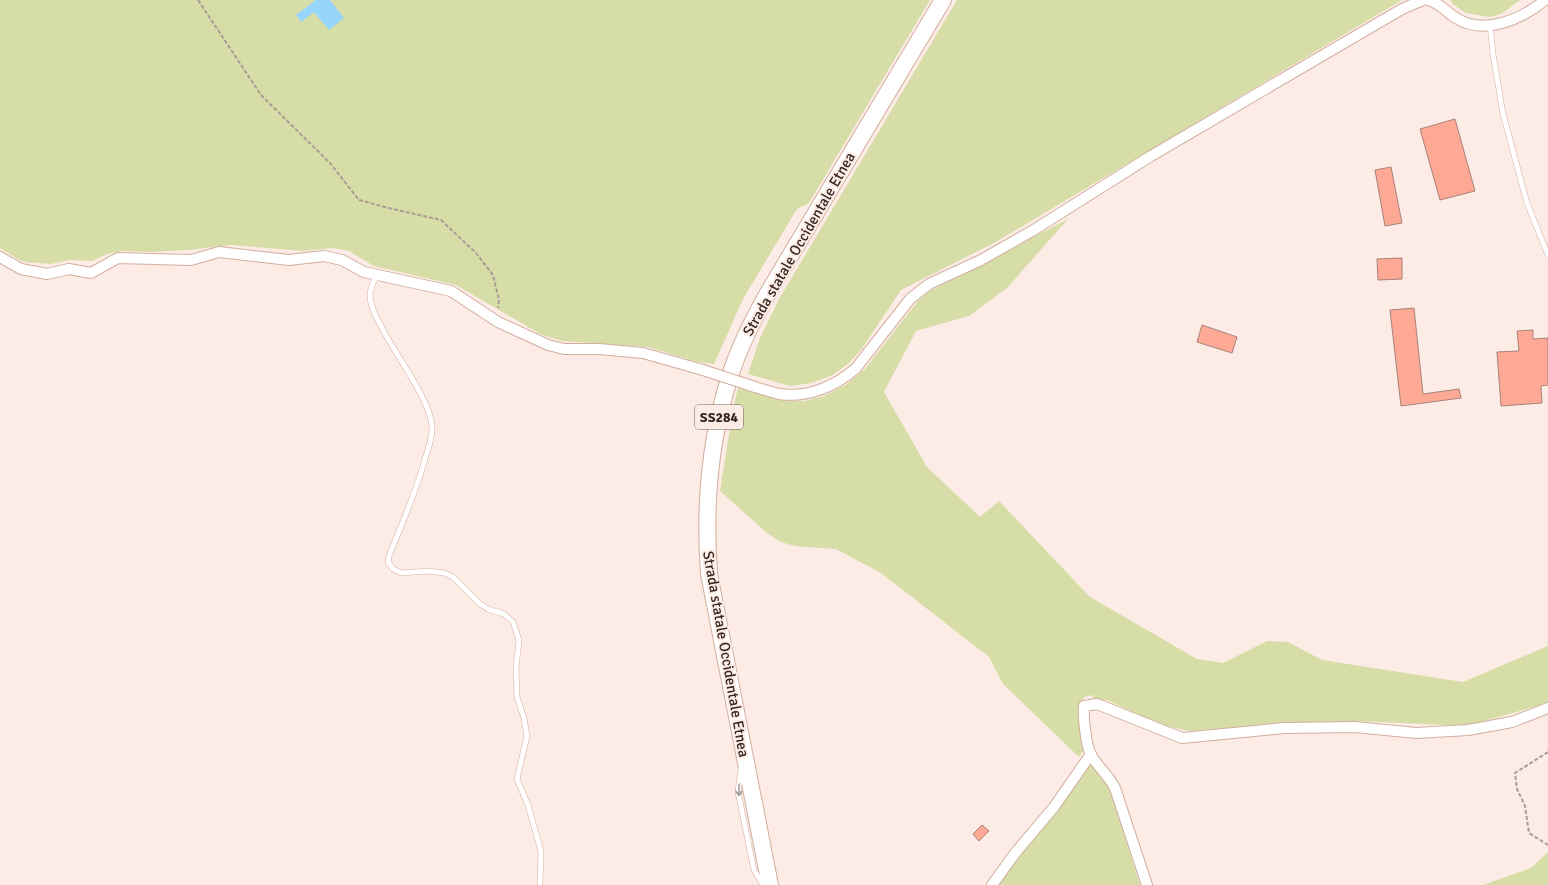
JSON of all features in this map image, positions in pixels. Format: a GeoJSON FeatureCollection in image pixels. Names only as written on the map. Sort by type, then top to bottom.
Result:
{"type":"FeatureCollection","features":[{"type":"Feature","properties":{"kind":"main road","name":"Strada statale Occidentale Etnea"},"geometry":{"type":"LineString","coordinates":[[770,885],[709,574],[706,536],[709,485],[722,406],[732,370],[743,341],[768,293],[943,0]]}},
{"type":"Feature","properties":{"kind":"street"},"geometry":{"type":"LineString","coordinates":[[0,257],[21,270],[47,274],[69,269],[91,273],[118,258],[191,260],[219,252],[289,260],[324,256],[342,260],[364,272],[451,291],[498,322],[548,345],[564,349],[599,349],[643,353],[778,394],[794,395],[809,393],[834,384],[856,368],[900,310],[910,299],[929,284],[980,260],[1032,231],[1151,156],[1402,9],[1423,0]]}},
{"type":"Feature","properties":{"kind":"street"},"geometry":{"type":"LineString","coordinates":[[1428,0],[1435,2],[1462,20],[1478,25],[1500,24],[1515,18],[1545,0]]}},
{"type":"Feature","properties":{"kind":"street"},"geometry":{"type":"LineString","coordinates":[[1147,885],[1115,788],[1108,775],[1091,754],[1083,717],[1084,706],[1097,704],[1182,738],[1284,728],[1355,727],[1416,733],[1468,730],[1512,722],[1548,708]]}},
{"type":"Feature","properties":{"kind":"street"},"geometry":{"type":"LineString","coordinates":[[992,885],[1016,852],[1054,807],[1091,754]]}},
{"type":"Feature","properties":{"kind":"lane"},"geometry":{"type":"LineString","coordinates":[[1490,25],[1493,54],[1503,114],[1527,203],[1548,255]]}},
{"type":"Feature","properties":{"kind":"lane"},"geometry":{"type":"LineString","coordinates":[[377,275],[372,284],[370,295],[374,312],[389,343],[414,382],[428,409],[432,426],[430,442],[419,479],[388,562],[393,569],[401,573],[429,571],[444,573],[453,577],[480,604],[488,609],[504,614],[513,622],[520,640],[516,668],[517,697],[524,718],[527,736],[517,779],[528,805],[541,851],[540,885]]}},
{"type":"Feature","properties":{"kind":"lane"},"geometry":{"type":"LineString","coordinates":[[744,752],[738,792],[754,870],[763,885]]}},
{"type":"Feature","properties":{"kind":"path"},"geometry":{"type":"LineString","coordinates":[[198,0],[262,96],[330,163],[359,200],[441,220],[476,254],[493,275],[499,300],[498,322]]}},
{"type":"Feature","properties":{"kind":"path"},"geometry":{"type":"LineString","coordinates":[[1548,752],[1515,773],[1516,789],[1525,806],[1529,833],[1548,845]]}},
{"type":"Feature","properties":{"kind":"green space"},"geometry":{"type":"Polygon","coordinates":[[[0,0],[930,0],[809,203],[797,209],[743,299],[714,364],[698,362],[648,347],[563,341],[542,335],[456,285],[374,266],[349,251],[333,248],[304,251],[231,245],[188,250],[150,252],[122,251],[107,254],[92,261],[70,260],[51,264],[25,262],[16,258],[0,248],[0,0]]]}},
{"type":"Feature","properties":{"kind":"green space"},"geometry":{"type":"Polygon","coordinates":[[[957,0],[1402,0],[994,243],[901,290],[861,350],[849,363],[833,375],[811,383],[790,386],[748,374],[760,338],[779,299],[957,0]]]}},
{"type":"Feature","properties":{"kind":"green space"},"geometry":{"type":"Polygon","coordinates":[[[1450,0],[1520,0],[1501,14],[1490,17],[1466,13],[1454,5],[1450,0]]]}},
{"type":"Feature","properties":{"kind":"green space"},"geometry":{"type":"Polygon","coordinates":[[[1068,219],[1007,288],[969,316],[916,331],[884,392],[927,467],[980,517],[999,501],[1090,597],[1197,659],[1223,663],[1267,641],[1288,642],[1322,660],[1463,682],[1548,646],[1548,703],[1467,726],[1355,721],[1271,724],[1191,731],[1163,726],[1107,700],[1094,700],[1092,695],[1084,697],[1078,713],[1085,748],[1079,757],[1003,684],[989,657],[881,573],[836,549],[795,546],[781,542],[767,533],[720,491],[733,408],[738,388],[779,400],[805,401],[824,396],[847,384],[865,369],[917,302],[928,292],[1068,219]]]}},
{"type":"Feature","properties":{"kind":"green space"},"geometry":{"type":"Polygon","coordinates":[[[1088,765],[1092,765],[1109,787],[1140,885],[997,885],[1088,765]]]}},
{"type":"Feature","properties":{"kind":"green space"},"geometry":{"type":"Polygon","coordinates":[[[1548,852],[1548,885],[1483,885],[1531,868],[1548,852]]]}},
{"type":"Feature","properties":{"kind":"water"},"geometry":{"type":"Polygon","coordinates":[[[316,0],[330,0],[344,18],[329,30],[314,12],[301,22],[296,15],[316,0]]]}},
{"type":"Feature","properties":{"kind":"building"},"geometry":{"type":"Polygon","coordinates":[[[1455,119],[1475,191],[1440,200],[1420,129],[1455,119]]]}},
{"type":"Feature","properties":{"kind":"building"},"geometry":{"type":"Polygon","coordinates":[[[1391,167],[1402,223],[1385,226],[1375,170],[1391,167]]]}},
{"type":"Feature","properties":{"kind":"building"},"geometry":{"type":"Polygon","coordinates":[[[1402,258],[1402,279],[1378,280],[1377,259],[1402,258]]]}},
{"type":"Feature","properties":{"kind":"building"},"geometry":{"type":"Polygon","coordinates":[[[1414,308],[1423,394],[1459,389],[1461,398],[1401,406],[1390,310],[1414,308]]]}},
{"type":"Feature","properties":{"kind":"building"},"geometry":{"type":"Polygon","coordinates":[[[1202,325],[1237,337],[1232,353],[1197,342],[1202,325]]]}},
{"type":"Feature","properties":{"kind":"building"},"geometry":{"type":"Polygon","coordinates":[[[1533,330],[1533,339],[1548,338],[1548,385],[1541,386],[1542,403],[1501,406],[1497,352],[1519,351],[1517,331],[1533,330]]]}},
{"type":"Feature","properties":{"kind":"building"},"geometry":{"type":"Polygon","coordinates":[[[982,825],[989,831],[979,841],[973,834],[982,825]]]}}]}
